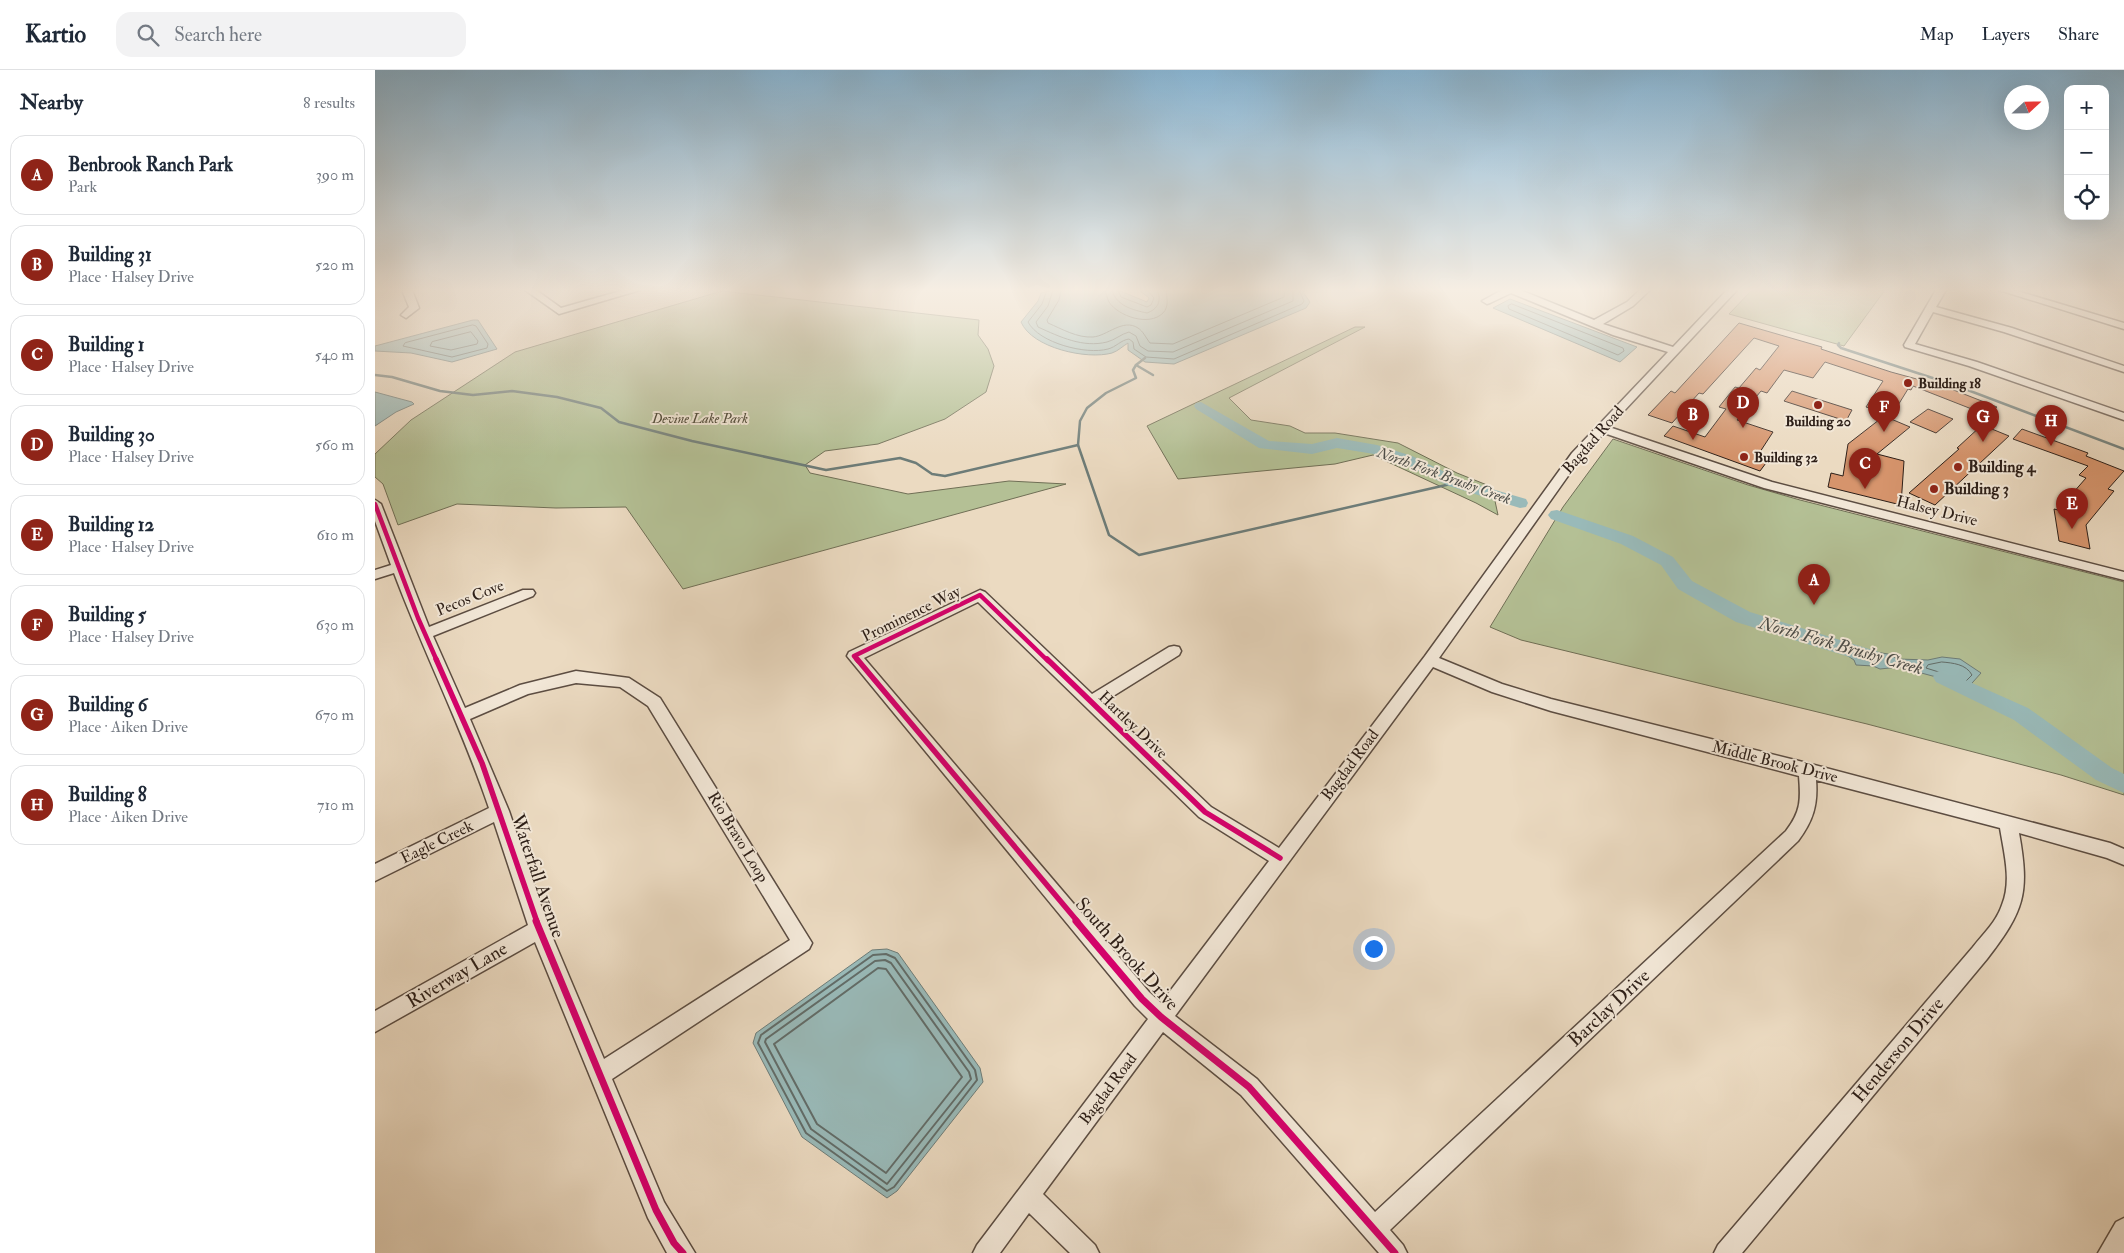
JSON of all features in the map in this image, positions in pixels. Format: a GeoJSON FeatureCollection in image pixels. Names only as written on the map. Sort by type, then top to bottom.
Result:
{"type":"FeatureCollection","features":[{"type":"Feature","properties":{"kind":"street"},"geometry":{"type":"LineString","coordinates":[[1656,345],[1675,352]]}},
{"type":"Feature","properties":{"kind":"street","name":"Bagdad Road"},"geometry":{"type":"LineString","coordinates":[[985,1253],[1430,660],[1575,456],[1681,345]]}},
{"type":"Feature","properties":{"kind":"street"},"geometry":{"type":"LineString","coordinates":[[1913,345],[1973,364],[2124,417]]}},
{"type":"Feature","properties":{"kind":"street"},"geometry":{"type":"LineString","coordinates":[[2053,345],[2124,369]]}},
{"type":"Feature","properties":{"kind":"street","name":"Halsey Drive"},"geometry":{"type":"LineString","coordinates":[[1601,428],[1768,485],[2124,576]]}},
{"type":"Feature","properties":{"kind":"street","name":"Waterfall Avenue"},"geometry":{"type":"LineString","coordinates":[[375,505],[425,634],[500,811],[539,928],[656,1210],[674,1243],[683,1253]]}},
{"type":"Feature","properties":{"kind":"street"},"geometry":{"type":"LineString","coordinates":[[375,575],[398,567]]}},
{"type":"Feature","properties":{"kind":"street","name":"Pecos Cove"},"geometry":{"type":"LineString","coordinates":[[425,634],[528,593]]}},
{"type":"Feature","properties":{"kind":"street","name":"Prominence Way"},"geometry":{"type":"LineString","coordinates":[[854,656],[980,595]]}},
{"type":"Feature","properties":{"kind":"street","name":"Hartley Drive"},"geometry":{"type":"LineString","coordinates":[[980,595],[1205,812],[1280,858]]}},
{"type":"Feature","properties":{"kind":"street"},"geometry":{"type":"LineString","coordinates":[[1091,702],[1174,651]]}},
{"type":"Feature","properties":{"kind":"street","name":"South Brook Drive"},"geometry":{"type":"LineString","coordinates":[[854,656],[1142,999],[1161,1017],[1249,1087],[1395,1253]]}},
{"type":"Feature","properties":{"kind":"street","name":"Middle Brook Drive"},"geometry":{"type":"LineString","coordinates":[[1430,660],[1497,688],[1551,704],[2008,823],[2110,851],[2124,857]]}},
{"type":"Feature","properties":{"kind":"street","name":"Rio Bravo Loop"},"geometry":{"type":"LineString","coordinates":[[461,716],[525,689],[576,677],[624,682],[654,702],[802,943],[600,1074]]}},
{"type":"Feature","properties":{"kind":"street","name":"Barclay Drive"},"geometry":{"type":"LineString","coordinates":[[1374,1229],[1791,836],[1804,821],[1809,805],[1807,770]]}},
{"type":"Feature","properties":{"kind":"street","name":"Eagle Creek"},"geometry":{"type":"LineString","coordinates":[[375,873],[500,811]]}},
{"type":"Feature","properties":{"kind":"street","name":"Henderson Drive"},"geometry":{"type":"LineString","coordinates":[[1725,1253],[1980,953],[2004,920],[2014,898],[2015,881],[2008,823]]}},
{"type":"Feature","properties":{"kind":"street","name":"Riverway Lane"},"geometry":{"type":"LineString","coordinates":[[375,1022],[539,928]]}},
{"type":"Feature","properties":{"kind":"street"},"geometry":{"type":"LineString","coordinates":[[1028,1195],[1087,1253]]}},
{"type":"Feature","properties":{"kind":"street"},"geometry":{"type":"LineString","coordinates":[[2110,1253],[2124,1230]]}},
{"type":"Feature","properties":{"kind":"green space","name":"Devine Lake Park"},"geometry":{"type":"Polygon","coordinates":[[[538,345],[985,345],[994,366],[986,392],[945,419],[878,444],[825,451],[805,465],[810,473],[908,494],[1009,481],[1066,484],[683,589],[626,507],[556,508],[457,504],[398,525],[383,484],[375,477],[375,454],[411,420],[515,352],[538,345]]]}},
{"type":"Feature","properties":{"kind":"green space"},"geometry":{"type":"Polygon","coordinates":[[[1317,345],[1330,345],[1229,398],[1251,420],[1290,426],[1305,433],[1335,433],[1398,443],[1457,473],[1492,487],[1498,515],[1373,455],[1335,464],[1178,479],[1147,426],[1317,345]]]}},
{"type":"Feature","properties":{"kind":"green space"},"geometry":{"type":"Polygon","coordinates":[[[1613,439],[1748,485],[1800,500],[2124,582],[2124,795],[2061,775],[1867,724],[1521,640],[1490,627],[1563,507],[1613,439]]]}},
{"type":"Feature","properties":{"kind":"water"},"geometry":{"type":"Polygon","coordinates":[[[495,345],[497,349],[452,362],[411,353],[375,351],[375,346],[495,345]]]}},
{"type":"Feature","properties":{"kind":"water"},"geometry":{"type":"Polygon","coordinates":[[[1049,345],[1125,345],[1112,353],[1101,355],[1061,350],[1049,345]]]}},
{"type":"Feature","properties":{"kind":"water"},"geometry":{"type":"Polygon","coordinates":[[[1128,345],[1218,345],[1174,364],[1145,362],[1128,350],[1128,345]]]}},
{"type":"Feature","properties":{"kind":"water"},"geometry":{"type":"Polygon","coordinates":[[[1581,345],[1632,345],[1637,347],[1620,362],[1581,345]]]}},
{"type":"Feature","properties":{"kind":"water"},"geometry":{"type":"Polygon","coordinates":[[[375,392],[414,404],[396,412],[375,426],[375,392]]]}},
{"type":"Feature","properties":{"kind":"water"},"geometry":{"type":"Polygon","coordinates":[[[1858,649],[1888,654],[1898,659],[1928,660],[1942,657],[1960,659],[1981,673],[1965,691],[1940,678],[1899,667],[1880,669],[1873,666],[1856,665],[1854,660],[1845,654],[1847,650],[1858,649]]]}},
{"type":"Feature","properties":{"kind":"water"},"geometry":{"type":"Polygon","coordinates":[[[887,949],[898,953],[980,1068],[983,1082],[897,1191],[887,1198],[802,1137],[753,1043],[756,1033],[872,950],[887,949]]]}},
{"type":"Feature","properties":{"kind":"building"},"geometry":{"type":"Polygon","coordinates":[[[1719,345],[1747,345],[1703,394],[1699,393],[1672,423],[1648,415],[1671,391],[1675,393],[1719,345]]]}},
{"type":"Feature","properties":{"kind":"building"},"geometry":{"type":"Polygon","coordinates":[[[1777,345],[1816,345],[1822,347],[1821,349],[1891,372],[1946,387],[1997,407],[1987,415],[1913,386],[1911,390],[1908,389],[1892,415],[1866,407],[1883,381],[1825,362],[1813,378],[1784,370],[1767,393],[1761,391],[1737,420],[1773,432],[1758,455],[1769,459],[1760,471],[1664,436],[1673,426],[1705,437],[1726,409],[1719,407],[1735,387],[1739,388],[1756,368],[1760,370],[1779,346],[1777,345]]]}},
{"type":"Feature","properties":{"kind":"building","name":"Building 20"},"geometry":{"type":"Polygon","coordinates":[[[1792,391],[1852,410],[1846,421],[1784,401],[1792,391]]]}},
{"type":"Feature","properties":{"kind":"building"},"geometry":{"type":"Polygon","coordinates":[[[1928,409],[1953,419],[1936,433],[1910,422],[1928,409]]]}},
{"type":"Feature","properties":{"kind":"building"},"geometry":{"type":"Polygon","coordinates":[[[1884,416],[1910,427],[1877,454],[1904,461],[1901,505],[1828,487],[1831,473],[1843,476],[1848,444],[1884,416]]]}},
{"type":"Feature","properties":{"kind":"building"},"geometry":{"type":"Polygon","coordinates":[[[1982,425],[2009,436],[1935,505],[1909,493],[1959,449],[1957,448],[1982,425]]]}},
{"type":"Feature","properties":{"kind":"building"},"geometry":{"type":"Polygon","coordinates":[[[2022,429],[2088,453],[2086,456],[2124,471],[2108,489],[2114,491],[2086,525],[2090,549],[2059,541],[2054,509],[2058,510],[2086,478],[2079,475],[2088,466],[2013,439],[2022,429]]]}},
{"type":"Feature","properties":{"kind":"waterway"},"geometry":{"type":"LineString","coordinates":[[1838,345],[1841,348],[1957,386],[2124,449]]}},
{"type":"Feature","properties":{"kind":"waterway","name":"North Fork Brushy Creek"},"geometry":{"type":"LineString","coordinates":[[1136,365],[1145,358]]}},
{"type":"Feature","properties":{"kind":"waterway"},"geometry":{"type":"LineString","coordinates":[[1078,445],[1080,421],[1087,408],[1106,393],[1136,378],[1133,370],[1136,365]]}},
{"type":"Feature","properties":{"kind":"waterway","name":"North Fork Brushy Creek"},"geometry":{"type":"LineString","coordinates":[[1136,365],[1153,375]]}},
{"type":"Feature","properties":{"kind":"waterway"},"geometry":{"type":"LineString","coordinates":[[375,375],[392,377],[440,391],[473,395],[512,391],[557,397],[601,408],[619,422],[692,441],[826,470],[900,458],[916,463],[932,474],[945,476],[1078,445]]}},
{"type":"Feature","properties":{"kind":"waterway","name":"North Fork Brushy Creek"},"geometry":{"type":"LineString","coordinates":[[1201,406],[1265,445],[1312,449],[1337,443],[1377,450],[1406,459],[1455,483],[1520,503]]}},
{"type":"Feature","properties":{"kind":"waterway"},"geometry":{"type":"LineString","coordinates":[[1078,445],[1109,535],[1139,555],[1455,483]]}},
{"type":"Feature","properties":{"kind":"waterway","name":"North Fork Brushy Creek"},"geometry":{"type":"LineString","coordinates":[[1557,515],[1627,540],[1667,561],[1685,585],[1743,617],[1872,657]]}},
{"type":"Feature","properties":{"kind":"waterway","name":"North Fork Brushy Creek"},"geometry":{"type":"LineString","coordinates":[[1943,677],[2021,714],[2104,774],[2124,784]]}},
{"type":"Feature","properties":{"kind":"cycle path"},"geometry":{"type":"LineString","coordinates":[[375,504],[418,618],[482,763],[539,929],[656,1210],[674,1243],[683,1253]]}},
{"type":"Feature","properties":{"kind":"cycle path"},"geometry":{"type":"LineString","coordinates":[[1280,858],[1205,812],[980,595],[854,656],[1142,999],[1161,1017],[1249,1087],[1395,1253]]}},
{"type":"Feature","properties":{"kind":"place","name":"Building 18"},"geometry":{"type":"Point","coordinates":[1908,383]}},
{"type":"Feature","properties":{"kind":"place","name":"Building 20"},"geometry":{"type":"Point","coordinates":[1818,405]}},
{"type":"Feature","properties":{"kind":"place","name":"Building 30"},"geometry":{"type":"Point","coordinates":[1743,428]}},
{"type":"Feature","properties":{"kind":"place","name":"Building 5"},"geometry":{"type":"Point","coordinates":[1884,432]}},
{"type":"Feature","properties":{"kind":"place","name":"Building 31"},"geometry":{"type":"Point","coordinates":[1693,440]}},
{"type":"Feature","properties":{"kind":"place","name":"Building 6"},"geometry":{"type":"Point","coordinates":[1983,442]}},
{"type":"Feature","properties":{"kind":"place","name":"Building 8"},"geometry":{"type":"Point","coordinates":[2051,446]}},
{"type":"Feature","properties":{"kind":"place","name":"Building 32"},"geometry":{"type":"Point","coordinates":[1744,457]}},
{"type":"Feature","properties":{"kind":"place","name":"Building 4"},"geometry":{"type":"Point","coordinates":[1958,467]}},
{"type":"Feature","properties":{"kind":"place","name":"Building 1"},"geometry":{"type":"Point","coordinates":[1865,489]}},
{"type":"Feature","properties":{"kind":"place","name":"Building 3"},"geometry":{"type":"Point","coordinates":[1934,489]}},
{"type":"Feature","properties":{"kind":"place","name":"Building 12"},"geometry":{"type":"Point","coordinates":[2072,529]}},
{"type":"Feature","properties":{"kind":"place","name":"Benbrook Ranch Park"},"geometry":{"type":"Point","coordinates":[1814,605]}}]}
